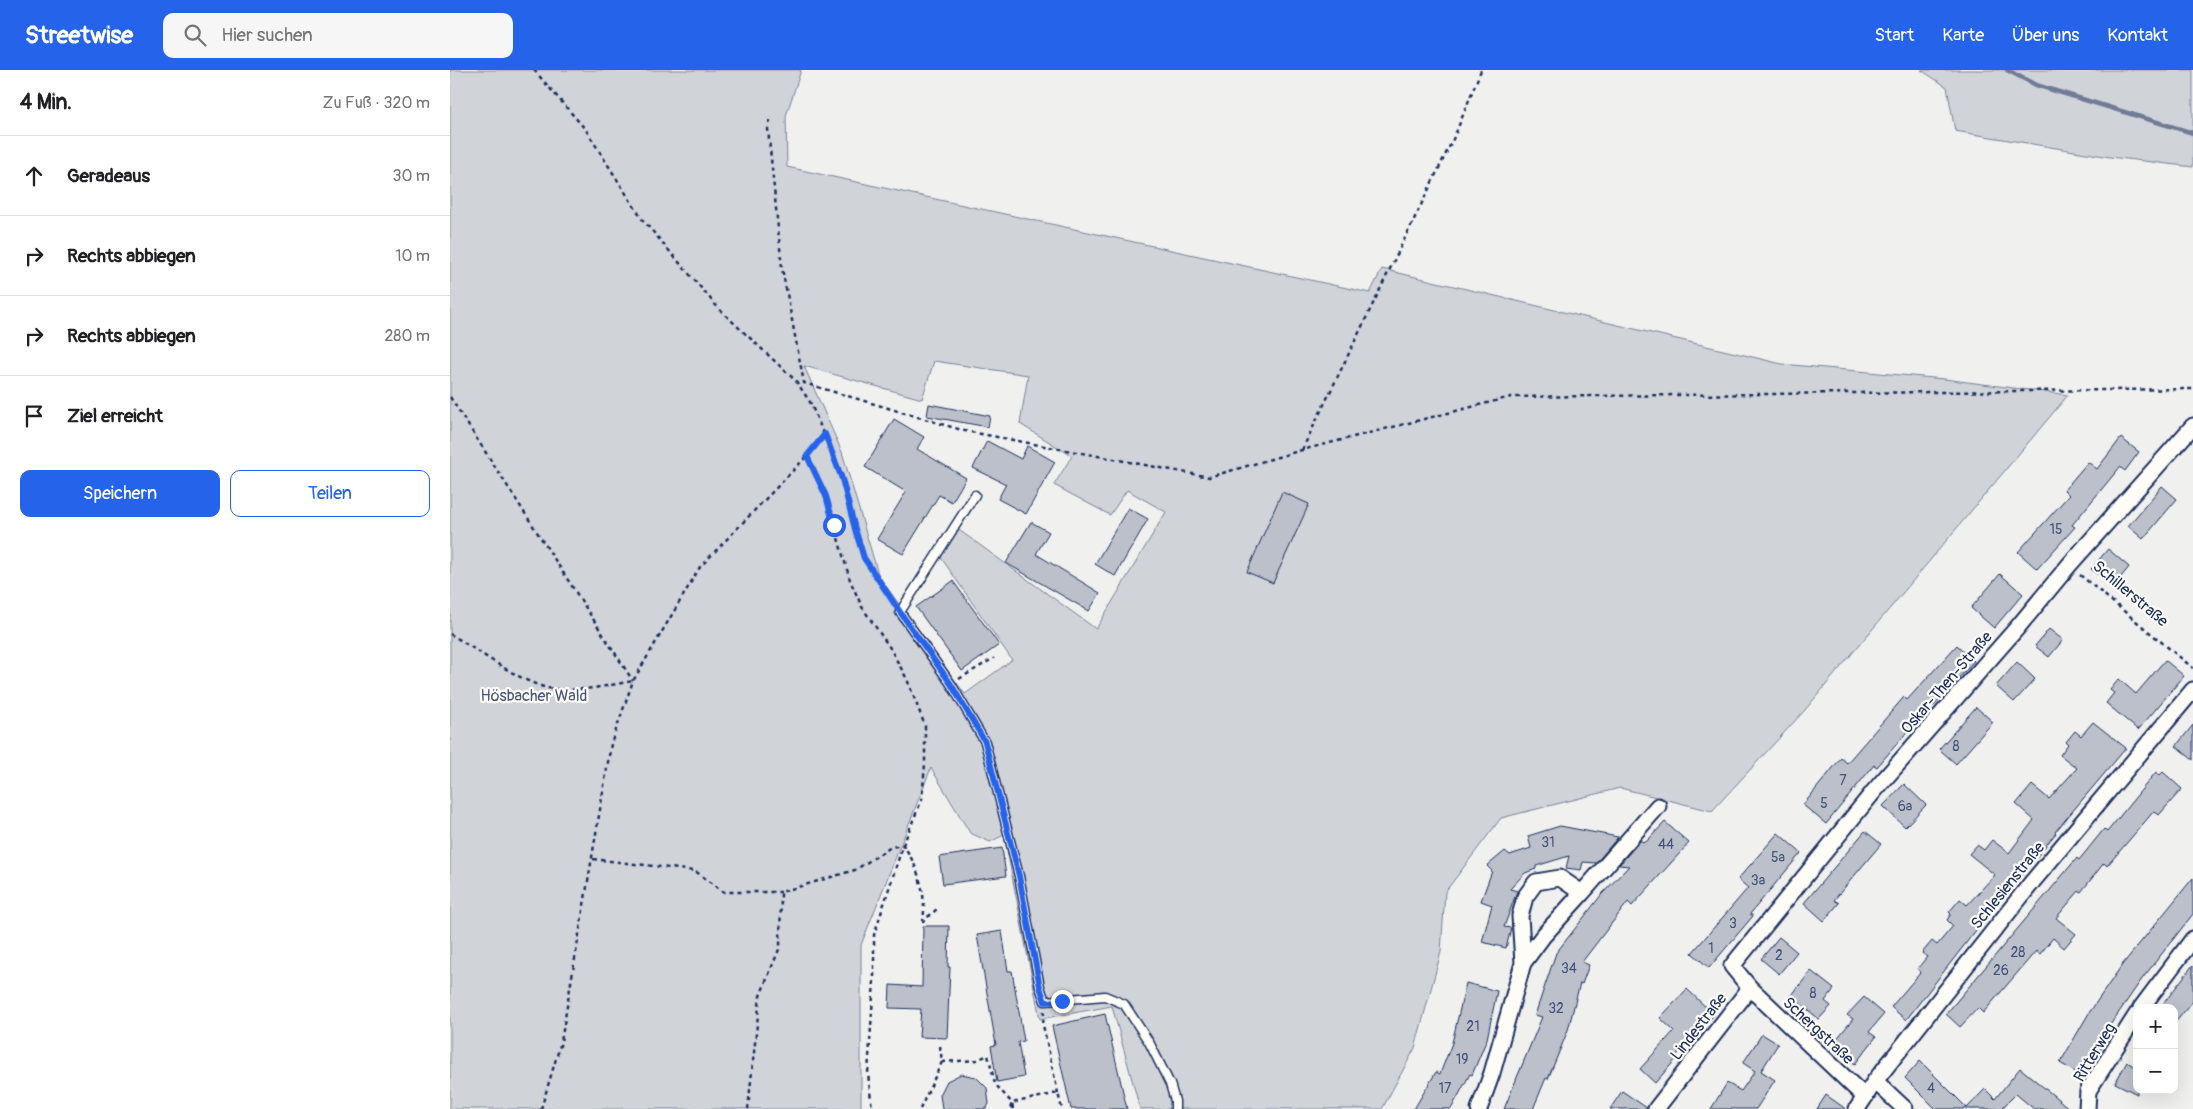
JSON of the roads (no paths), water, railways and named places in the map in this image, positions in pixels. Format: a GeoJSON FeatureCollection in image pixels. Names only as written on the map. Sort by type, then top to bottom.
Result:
{"type":"FeatureCollection","features":[{"type":"Feature","properties":{"kind":"street","name":"Oskar-Then-Straße"},"geometry":{"type":"LineString","coordinates":[[1732,966],[1875,790],[2017,628],[2070,564],[2193,426]]}},
{"type":"Feature","properties":{"kind":"street","name":"Schlesienstraße"},"geometry":{"type":"LineString","coordinates":[[1861,1103],[1875,1081],[2033,881],[2191,694]]}},
{"type":"Feature","properties":{"kind":"street"},"geometry":{"type":"LineString","coordinates":[[1523,963],[1543,936],[1658,806]]}},
{"type":"Feature","properties":{"kind":"street"},"geometry":{"type":"LineString","coordinates":[[1479,1109],[1492,1073],[1523,963],[1520,916],[1525,897],[1536,882],[1560,878],[1582,893]]}},
{"type":"Feature","properties":{"kind":"street"},"geometry":{"type":"LineString","coordinates":[[2144,1004],[2193,939]]}},
{"type":"Feature","properties":{"kind":"street","name":"Lindestraße"},"geometry":{"type":"LineString","coordinates":[[1656,1109],[1750,988],[1732,966]]}},
{"type":"Feature","properties":{"kind":"street","name":"Schergstraße"},"geometry":{"type":"LineString","coordinates":[[1750,988],[1861,1103]]}},
{"type":"Feature","properties":{"kind":"street","name":"Ritterweg"},"geometry":{"type":"LineString","coordinates":[[2087,1109],[2088,1091],[2133,1020]]}},
{"type":"Feature","properties":{"kind":"street"},"geometry":{"type":"LineString","coordinates":[[1875,1081],[1905,1109]]}},
{"type":"Feature","properties":{"kind":"lane"},"geometry":{"type":"LineString","coordinates":[[975,495],[900,612],[951,684],[985,742],[1019,876],[1040,987],[1045,1002],[1106,996],[1124,1004],[1148,1042],[1170,1084],[1175,1101],[1175,1109]]}},
{"type":"Feature","properties":{"kind":"waterway"},"geometry":{"type":"LineString","coordinates":[[2007,70],[2036,85],[2193,133]]}},
{"type":"Feature","properties":{"kind":"park label","name":"Hösbacher Wald"},"geometry":{"type":"Point","coordinates":[534,695]}}]}
